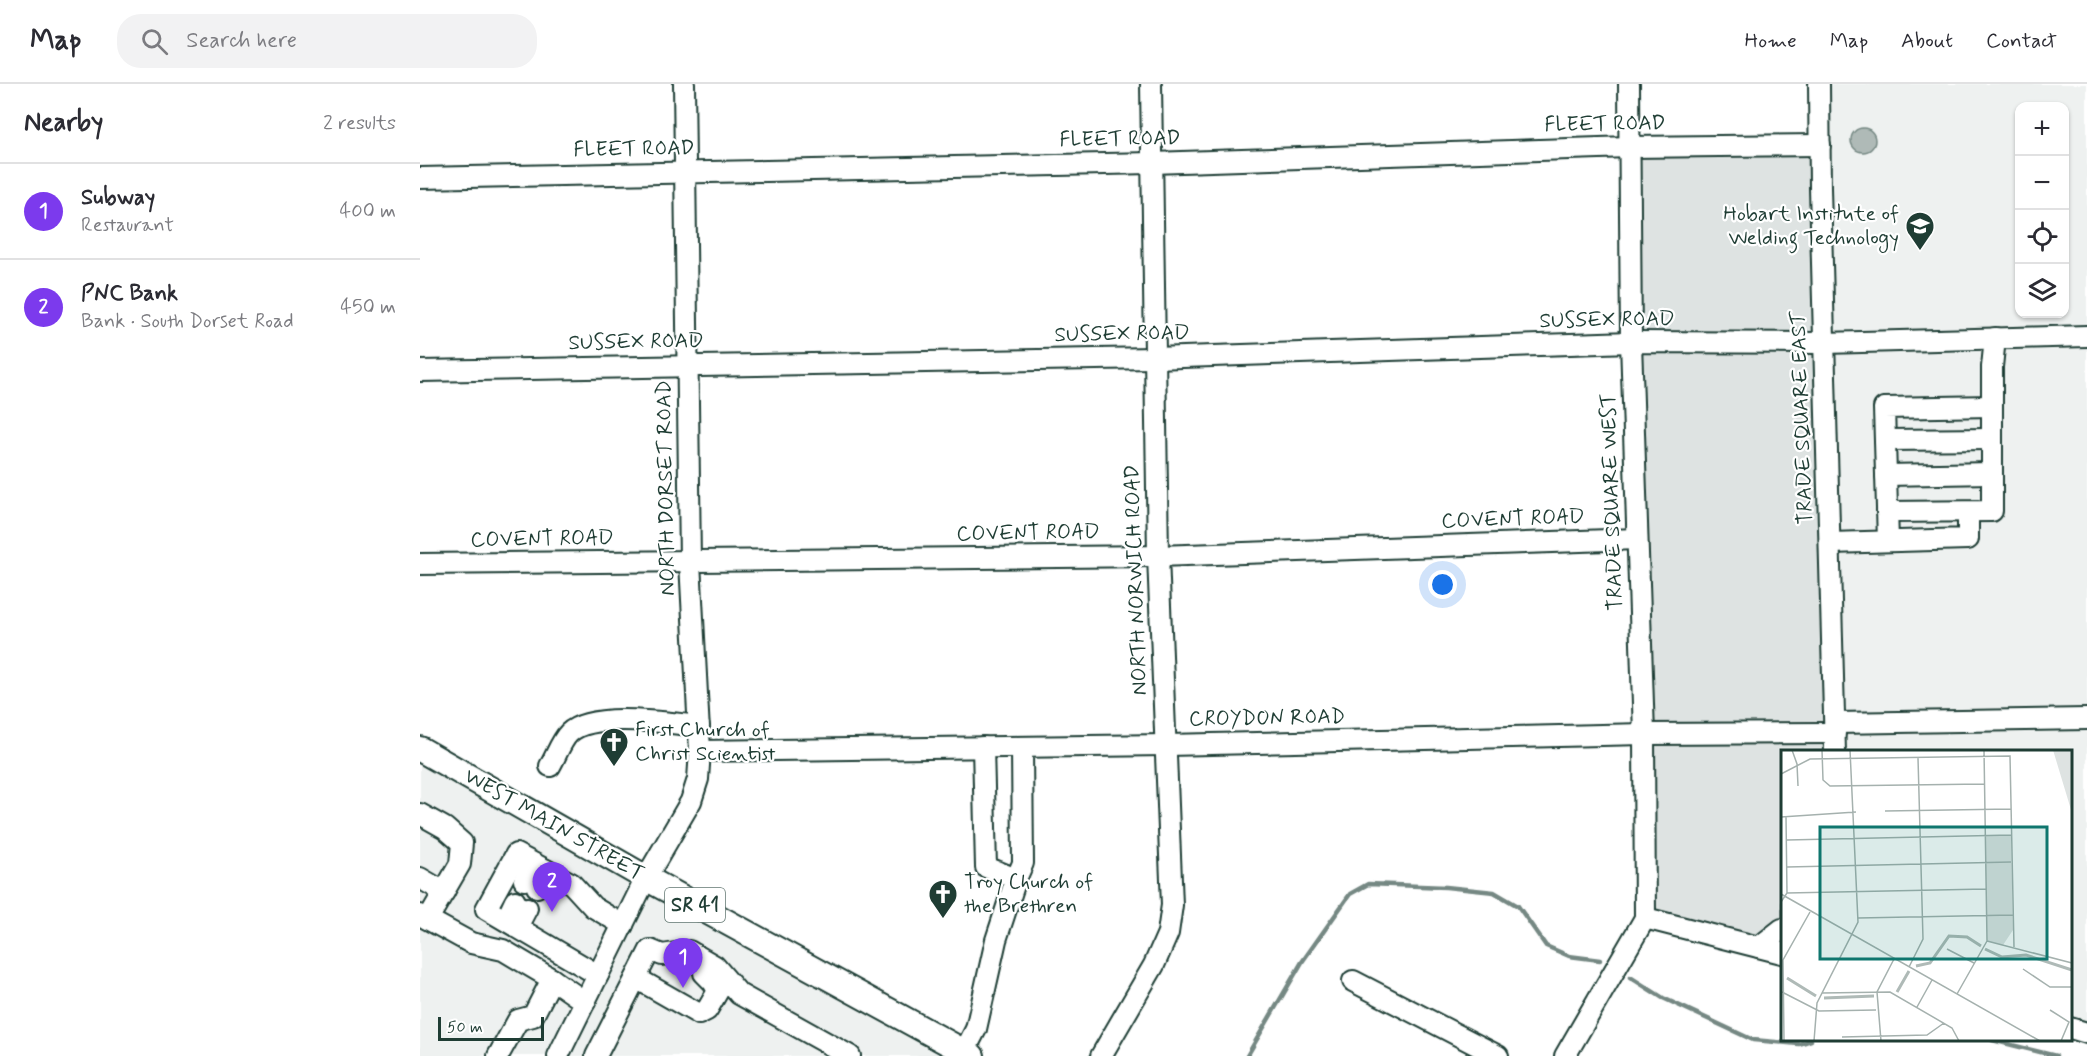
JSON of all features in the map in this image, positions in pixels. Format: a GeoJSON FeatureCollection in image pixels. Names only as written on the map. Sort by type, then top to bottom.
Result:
{"type":"FeatureCollection","features":[{"type":"Feature","properties":{"kind":"main road","name":"WEST MAIN STREET"},"geometry":{"type":"LineString","coordinates":[[420,749],[646,878],[966,1055]]}},
{"type":"Feature","properties":{"kind":"street","name":"NORTH DORSET ROAD"},"geometry":{"type":"LineString","coordinates":[[558,1056],[646,878],[691,801],[698,779],[700,751],[690,562],[684,84]]}},
{"type":"Feature","properties":{"kind":"street","name":"NORTH NORWICH ROAD"},"geometry":{"type":"LineString","coordinates":[[1101,1056],[1154,965],[1167,933],[1172,905],[1158,556],[1151,84]]}},
{"type":"Feature","properties":{"kind":"street","name":"TRADE SQUARE WEST"},"geometry":{"type":"LineString","coordinates":[[1629,84],[1631,342],[1644,734],[1645,918]]}},
{"type":"Feature","properties":{"kind":"street","name":"TRADE SQUARE EAST"},"geometry":{"type":"LineString","coordinates":[[1819,84],[1835,736]]}},
{"type":"Feature","properties":{"kind":"street","name":"FLEET ROAD"},"geometry":{"type":"LineString","coordinates":[[420,178],[1152,163],[1629,147],[1820,145]]}},
{"type":"Feature","properties":{"kind":"street","name":"SUSSEX ROAD"},"geometry":{"type":"LineString","coordinates":[[420,371],[1154,358],[1631,342],[1824,343],[2087,336]]}},
{"type":"Feature","properties":{"kind":"street"},"geometry":{"type":"LineString","coordinates":[[1887,512],[1992,512],[1992,406],[1995,338]]}},
{"type":"Feature","properties":{"kind":"street"},"geometry":{"type":"LineString","coordinates":[[1888,541],[1884,408],[1992,406]]}},
{"type":"Feature","properties":{"kind":"street"},"geometry":{"type":"LineString","coordinates":[[1885,440],[1992,439]]}},
{"type":"Feature","properties":{"kind":"street"},"geometry":{"type":"LineString","coordinates":[[1886,475],[1992,473]]}},
{"type":"Feature","properties":{"kind":"street"},"geometry":{"type":"LineString","coordinates":[[1830,543],[1968,539],[1968,512]]}},
{"type":"Feature","properties":{"kind":"street","name":"COVENT ROAD"},"geometry":{"type":"LineString","coordinates":[[420,564],[1158,556],[1637,539]]}},
{"type":"Feature","properties":{"kind":"street","name":"CROYDON ROAD"},"geometry":{"type":"LineString","coordinates":[[700,751],[1167,745],[1644,734],[1835,736],[2087,719]]}},
{"type":"Feature","properties":{"kind":"street"},"geometry":{"type":"LineString","coordinates":[[550,766],[569,734],[585,724],[611,720],[699,726]]}},
{"type":"Feature","properties":{"kind":"street"},"geometry":{"type":"LineString","coordinates":[[983,747],[986,867],[1016,879]]}},
{"type":"Feature","properties":{"kind":"street"},"geometry":{"type":"LineString","coordinates":[[966,1055],[976,1029],[996,940],[1023,863],[1022,747]]}},
{"type":"Feature","properties":{"kind":"street"},"geometry":{"type":"LineString","coordinates":[[420,814],[445,828],[462,843],[460,864],[444,892],[424,917],[471,943],[503,950],[585,1002]]}},
{"type":"Feature","properties":{"kind":"street"},"geometry":{"type":"LineString","coordinates":[[598,975],[486,909],[516,854],[535,875],[571,883],[593,907],[623,925]]}},
{"type":"Feature","properties":{"kind":"street"},"geometry":{"type":"LineString","coordinates":[[420,878],[444,892]]}},
{"type":"Feature","properties":{"kind":"street"},"geometry":{"type":"LineString","coordinates":[[511,924],[521,904]]}},
{"type":"Feature","properties":{"kind":"street"},"geometry":{"type":"LineString","coordinates":[[1565,1056],[1645,918],[1781,953]]}},
{"type":"Feature","properties":{"kind":"street"},"geometry":{"type":"LineString","coordinates":[[1759,947],[1781,930]]}},
{"type":"Feature","properties":{"kind":"street"},"geometry":{"type":"LineString","coordinates":[[596,1056],[650,950],[665,954],[697,969],[713,982],[718,991],[707,1010],[699,1014],[636,978]]}},
{"type":"Feature","properties":{"kind":"street"},"geometry":{"type":"LineString","coordinates":[[665,954],[689,951],[715,966],[739,994],[821,1049],[850,1056]]}},
{"type":"Feature","properties":{"kind":"street"},"geometry":{"type":"LineString","coordinates":[[498,1056],[518,1020],[533,1016],[552,979]]}},
{"type":"Feature","properties":{"kind":"street"},"geometry":{"type":"LineString","coordinates":[[1353,981],[1498,1056]]}},
{"type":"Feature","properties":{"kind":"street"},"geometry":{"type":"LineString","coordinates":[[2072,1029],[2087,1033]]}},
{"type":"Feature","properties":{"kind":"shaded area"},"geometry":{"type":"Polygon","coordinates":[[[1819,84],[2087,84],[2087,1033],[2072,1028],[2072,750],[1835,750],[1819,84]]]}},
{"type":"Feature","properties":{"kind":"shaded area"},"geometry":{"type":"Polygon","coordinates":[[[1863,128],[1868,129],[1874,135],[1874,145],[1868,151],[1863,152],[1858,151],[1852,145],[1851,140],[1852,135],[1858,129],[1863,128]]]}},
{"type":"Feature","properties":{"kind":"shaded area"},"geometry":{"type":"Polygon","coordinates":[[[1820,145],[1835,750],[1781,750],[1781,930],[1759,947],[1645,918],[1629,147],[1820,145]]]}},
{"type":"Feature","properties":{"kind":"shaded area"},"geometry":{"type":"Polygon","coordinates":[[[420,749],[972,1056],[420,1056],[420,749]]]}},
{"type":"Feature","properties":{"kind":"waterway"},"geometry":{"type":"LineString","coordinates":[[1247,1056],[1302,962],[1350,894],[1368,884],[1446,887],[1494,892],[1518,906],[1546,946],[1569,956],[1600,960]]}},
{"type":"Feature","properties":{"kind":"waterway"},"geometry":{"type":"LineString","coordinates":[[1630,977],[1663,998],[1753,1040],[1799,1044],[1808,1041]]}},
{"type":"Feature","properties":{"kind":"waterway"},"geometry":{"type":"LineString","coordinates":[[1996,1041],[2056,1056]]}},
{"type":"Feature","properties":{"kind":"place","name":"Hobart Institute of Welding Technology"},"geometry":{"type":"Point","coordinates":[1920,252]}},
{"type":"Feature","properties":{"kind":"place","name":"First Church of Christ Scientist"},"geometry":{"type":"Point","coordinates":[614,768]}},
{"type":"Feature","properties":{"kind":"place","name":"PNC Bank"},"geometry":{"type":"Point","coordinates":[552,912]}},
{"type":"Feature","properties":{"kind":"place","name":"Troy Church of the Brethren"},"geometry":{"type":"Point","coordinates":[943,920]}},
{"type":"Feature","properties":{"kind":"place","name":"Subway"},"geometry":{"type":"Point","coordinates":[683,988]}}]}
